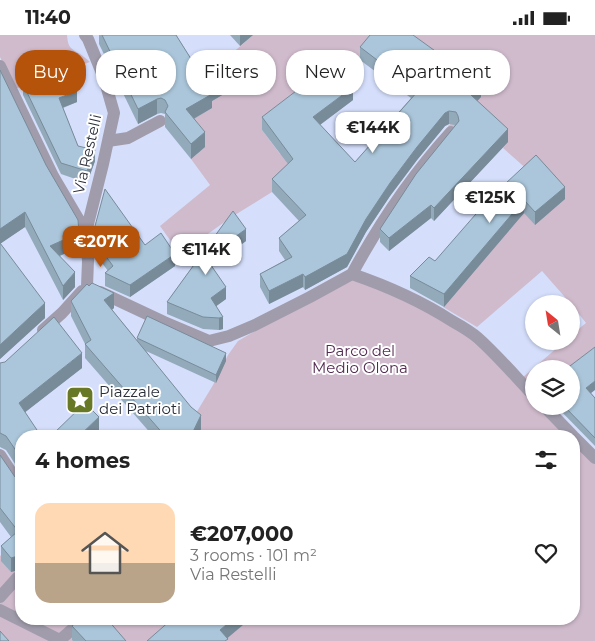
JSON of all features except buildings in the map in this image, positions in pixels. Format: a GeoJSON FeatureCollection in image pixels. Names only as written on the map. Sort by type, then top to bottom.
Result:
{"type":"FeatureCollection","features":[{"type":"Feature","properties":{"kind":"street","name":"Via Restelli"},"geometry":{"type":"LineString","coordinates":[[85,35],[104,78],[114,113],[86,232],[87,286]]}},
{"type":"Feature","properties":{"kind":"street"},"geometry":{"type":"LineString","coordinates":[[0,66],[53,176],[86,232]]}},
{"type":"Feature","properties":{"kind":"street"},"geometry":{"type":"LineString","coordinates":[[108,141],[128,138],[160,121]]}},
{"type":"Feature","properties":{"kind":"street"},"geometry":{"type":"LineString","coordinates":[[35,338],[87,286],[209,341],[229,337],[255,325],[352,274],[369,244],[408,185],[451,132]]}},
{"type":"Feature","properties":{"kind":"street"},"geometry":{"type":"LineString","coordinates":[[352,274],[406,295],[439,312],[477,337],[525,386]]}},
{"type":"Feature","properties":{"kind":"street"},"geometry":{"type":"LineString","coordinates":[[553,415],[567,430]]}},
{"type":"Feature","properties":{"kind":"street"},"geometry":{"type":"LineString","coordinates":[[580,443],[595,458]]}},
{"type":"Feature","properties":{"kind":"street"},"geometry":{"type":"LineString","coordinates":[[0,455],[15,478]]}},
{"type":"Feature","properties":{"kind":"street"},"geometry":{"type":"LineString","coordinates":[[0,597],[15,580]]}},
{"type":"Feature","properties":{"kind":"street"},"geometry":{"type":"LineString","coordinates":[[0,610],[15,618]]}},
{"type":"Feature","properties":{"kind":"street"},"geometry":{"type":"LineString","coordinates":[[30,625],[60,640],[77,625]]}},
{"type":"Feature","properties":{"kind":"green space"},"geometry":{"type":"Polygon","coordinates":[[[0,35],[67,35],[70,47],[74,50],[15,50],[15,89],[0,57],[0,35]]]}},
{"type":"Feature","properties":{"kind":"green space"},"geometry":{"type":"Polygon","coordinates":[[[253,35],[381,35],[364,55],[364,50],[286,50],[286,95],[309,95],[262,130],[280,154],[307,160],[272,192],[230,218],[180,254],[160,226],[210,185],[191,159],[205,147],[186,123],[212,108],[209,103],[211,95],[276,95],[276,50],[236,50],[253,35]]]}},
{"type":"Feature","properties":{"kind":"green space"},"geometry":{"type":"Polygon","coordinates":[[[405,35],[595,35],[595,356],[580,364],[580,360],[543,360],[555,350],[580,350],[580,328],[586,323],[580,315],[580,295],[563,295],[542,271],[477,327],[443,307],[524,212],[530,172],[503,148],[508,142],[454,134],[448,126],[467,112],[453,95],[510,95],[510,50],[417,50],[405,35]]]}},
{"type":"Feature","properties":{"kind":"green space","name":"Parco del Medio Olona"},"geometry":{"type":"Polygon","coordinates":[[[352,274],[477,337],[525,387],[525,415],[553,415],[567,430],[196,430],[190,423],[213,385],[228,355],[238,341],[352,274]]]}},
{"type":"Feature","properties":{"kind":"green space"},"geometry":{"type":"Polygon","coordinates":[[[580,443],[595,458],[595,641],[0,641],[0,556],[15,542],[15,625],[580,625],[580,443]]]}},
{"type":"Feature","properties":{"kind":"place","name":"Piazzale dei Patrioti"},"geometry":{"type":"Point","coordinates":[80,400]}}]}
